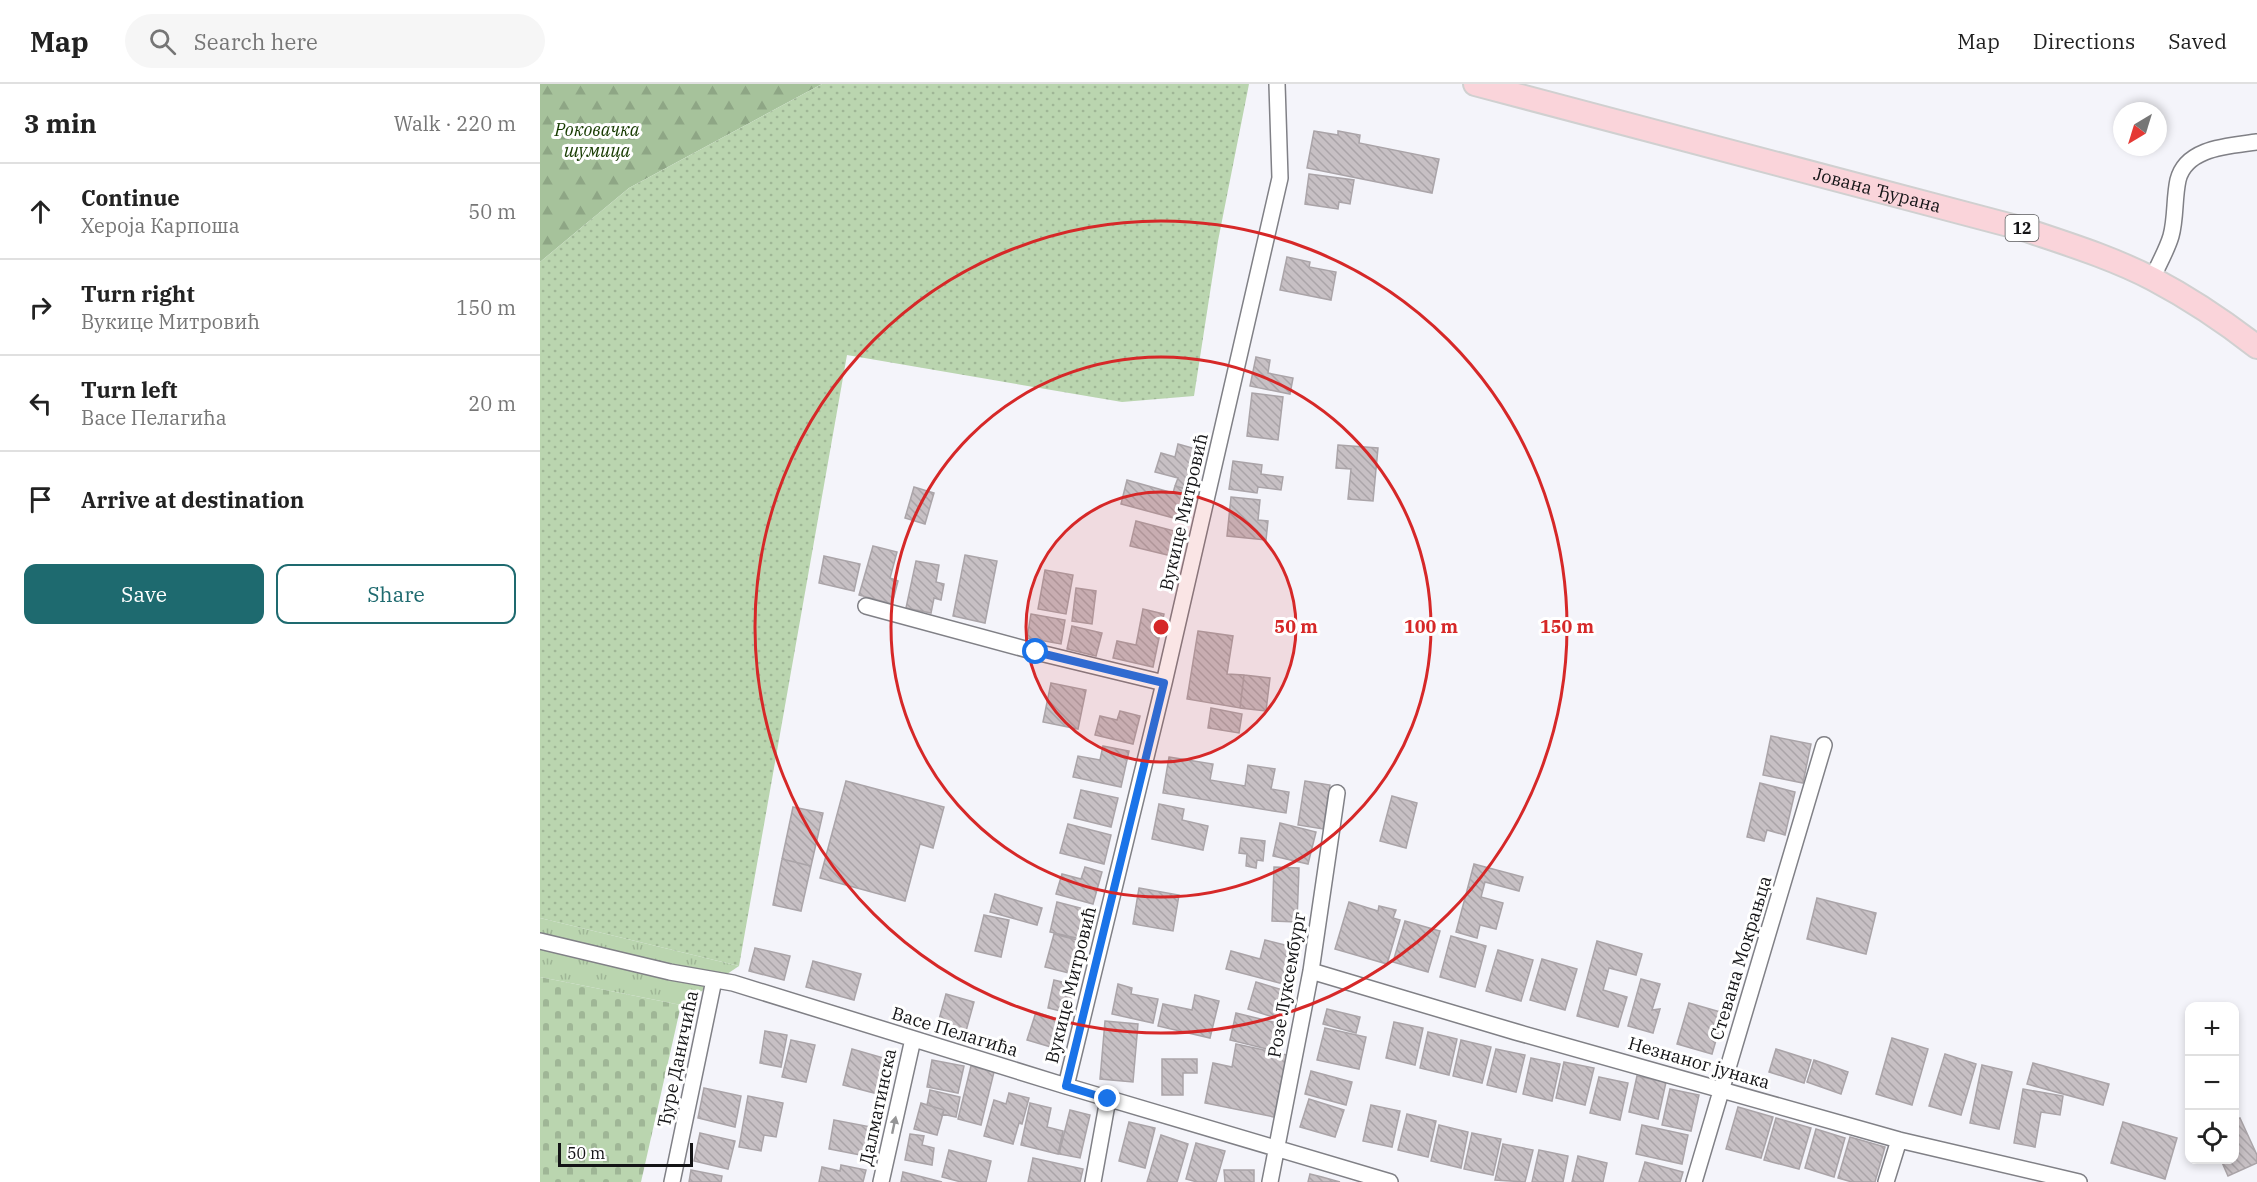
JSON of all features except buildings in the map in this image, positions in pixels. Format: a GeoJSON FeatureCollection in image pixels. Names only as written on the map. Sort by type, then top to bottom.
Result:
{"type":"FeatureCollection","features":[{"type":"Feature","properties":{"kind":"main road","name":"Јована Ђурана"},"geometry":{"type":"LineString","coordinates":[[1475,84],[2000,222],[2070,245],[2152,279],[2207,311],[2257,347]]}},
{"type":"Feature","properties":{"kind":"street","name":"Вукице Митровић"},"geometry":{"type":"LineString","coordinates":[[1066,1086],[1164,683],[1280,178],[1277,84]]}},
{"type":"Feature","properties":{"kind":"street"},"geometry":{"type":"LineString","coordinates":[[2152,279],[2171,237],[2179,177],[2188,163],[2200,154],[2213,149],[2257,142]]}},
{"type":"Feature","properties":{"kind":"street"},"geometry":{"type":"LineString","coordinates":[[866,606],[1036,652],[1164,683]]}},
{"type":"Feature","properties":{"kind":"street","name":"Стевана Мокрањца"},"geometry":{"type":"LineString","coordinates":[[1694,1182],[1824,745]]}},
{"type":"Feature","properties":{"kind":"street","name":"Розе Луксембург"},"geometry":{"type":"LineString","coordinates":[[1270,1182],[1311,971],[1337,793]]}},
{"type":"Feature","properties":{"kind":"street","name":"Васе Пелагића"},"geometry":{"type":"LineString","coordinates":[[540,941],[670,972],[733,983],[1108,1099],[1390,1182]]}},
{"type":"Feature","properties":{"kind":"street","name":"Незнаног јунака"},"geometry":{"type":"LineString","coordinates":[[1311,971],[1899,1140],[2079,1182]]}},
{"type":"Feature","properties":{"kind":"street","name":"Ђуре Даничића"},"geometry":{"type":"LineString","coordinates":[[672,1182],[714,980]]}},
{"type":"Feature","properties":{"kind":"street","name":"Далматинска"},"geometry":{"type":"LineString","coordinates":[[881,1182],[913,1039]]}},
{"type":"Feature","properties":{"kind":"street"},"geometry":{"type":"LineString","coordinates":[[1093,1182],[1108,1099]]}},
{"type":"Feature","properties":{"kind":"street"},"geometry":{"type":"LineString","coordinates":[[1886,1182],[1899,1140]]}},
{"type":"Feature","properties":{"kind":"green space","name":"Роковачка шумица"},"geometry":{"type":"Polygon","coordinates":[[[540,84],[822,84],[629,188],[540,262],[540,84]]]}},
{"type":"Feature","properties":{"kind":"green space"},"geometry":{"type":"Polygon","coordinates":[[[822,84],[1249,84],[1218,241],[1194,396],[1122,402],[847,355],[739,966],[540,918],[540,262],[629,188],[822,84]]]}},
{"type":"Feature","properties":{"kind":"green space"},"geometry":{"type":"Polygon","coordinates":[[[540,918],[739,966],[681,1005],[540,977],[540,918]]]}},
{"type":"Feature","properties":{"kind":"green space"},"geometry":{"type":"Polygon","coordinates":[[[540,977],[681,1005],[641,1182],[540,1182],[540,977]]]}},
{"type":"Feature","properties":{"kind":"route"},"geometry":{"type":"LineString","coordinates":[[1036,652],[1164,683],[1066,1086],[1108,1099]]}}]}
